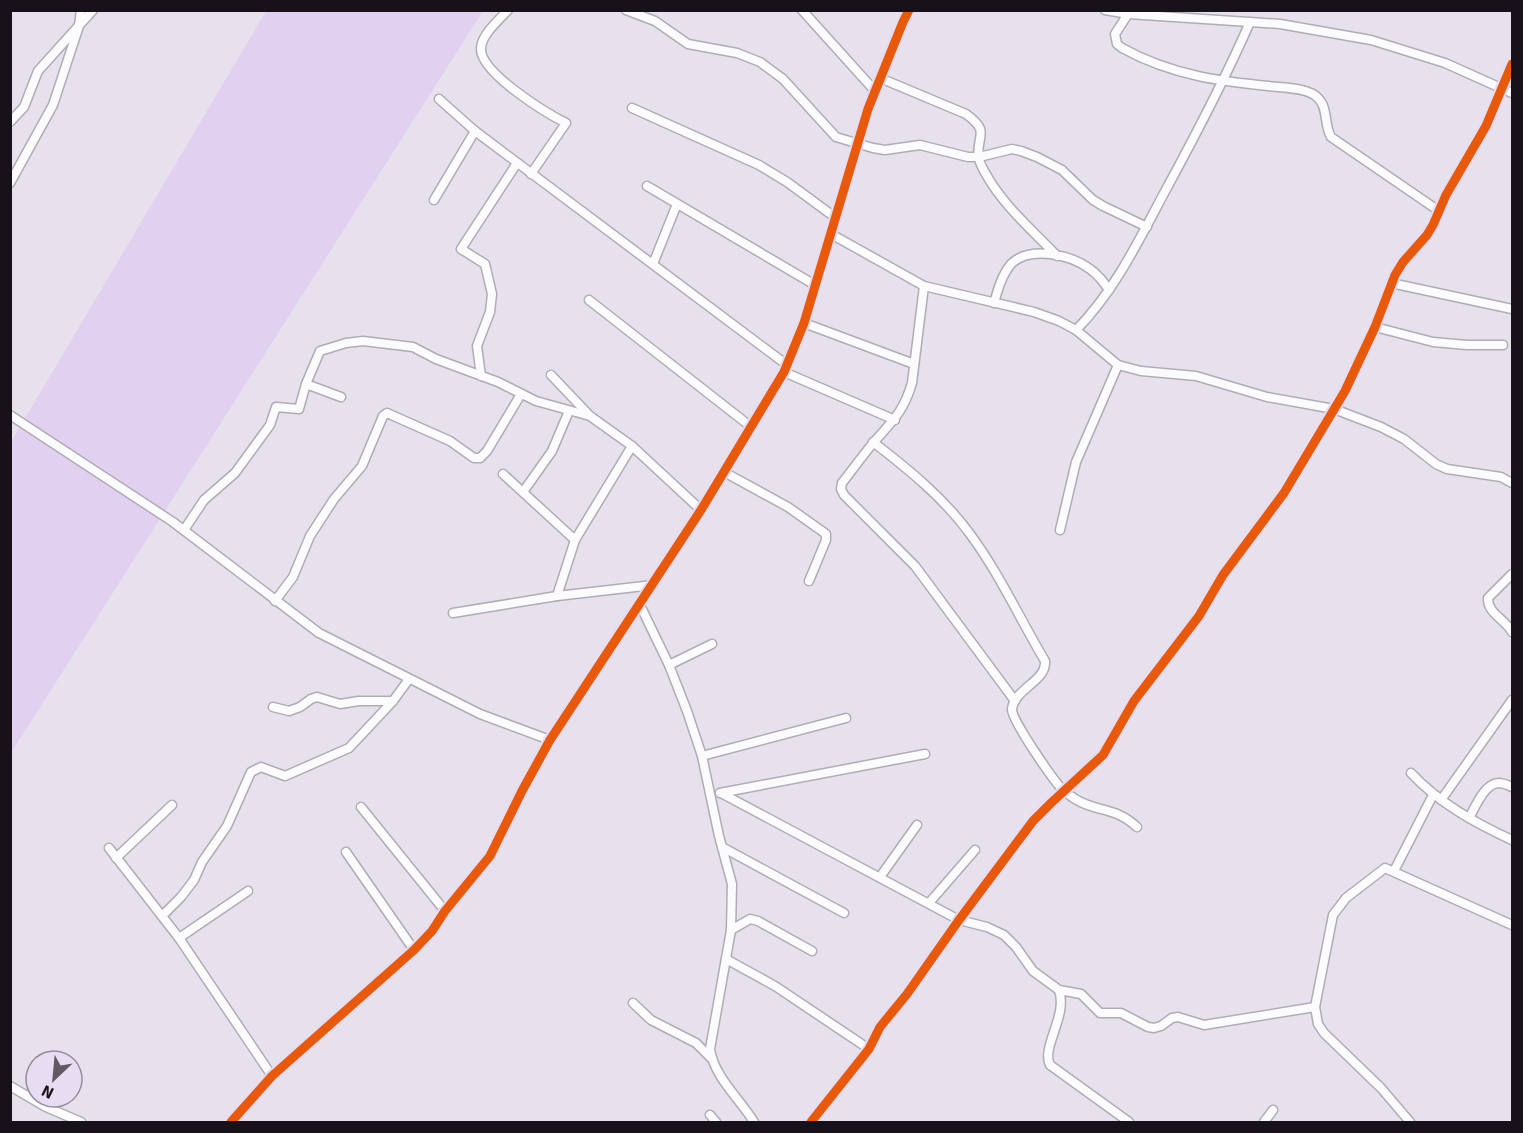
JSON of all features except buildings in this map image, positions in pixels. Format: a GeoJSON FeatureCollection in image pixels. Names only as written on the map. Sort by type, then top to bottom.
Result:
{"type":"FeatureCollection","features":[{"type":"Feature","properties":{"kind":"street"},"geometry":{"type":"LineString","coordinates":[[10,183],[53,105],[79,26],[81,10]]}},
{"type":"Feature","properties":{"kind":"street"},"geometry":{"type":"LineString","coordinates":[[10,122],[24,108],[38,71],[93,10]]}},
{"type":"Feature","properties":{"kind":"street"},"geometry":{"type":"LineString","coordinates":[[508,10],[483,41],[482,56],[493,72],[530,101],[566,123],[531,174]]}},
{"type":"Feature","properties":{"kind":"street"},"geometry":{"type":"LineString","coordinates":[[626,10],[656,21],[688,44],[737,53],[760,62],[783,79],[836,137],[885,150],[920,145],[968,157],[979,157],[1012,149],[1037,157],[1062,170],[1093,200],[1147,226]]}},
{"type":"Feature","properties":{"kind":"street"},"geometry":{"type":"LineString","coordinates":[[802,10],[875,91]]}},
{"type":"Feature","properties":{"kind":"street"},"geometry":{"type":"LineString","coordinates":[[231,1122],[272,1076],[414,950],[432,931],[445,911],[490,856],[550,740],[701,510],[785,368],[804,323],[875,91],[909,10]]}},
{"type":"Feature","properties":{"kind":"street"},"geometry":{"type":"LineString","coordinates":[[1106,10],[1128,14],[1141,12],[1305,27],[1371,40],[1430,57],[1512,93]]}},
{"type":"Feature","properties":{"kind":"street"},"geometry":{"type":"LineString","coordinates":[[1235,20],[1242,10]]}},
{"type":"Feature","properties":{"kind":"street"},"geometry":{"type":"LineString","coordinates":[[1128,14],[1115,34],[1117,44],[1135,55],[1183,73],[1223,82],[1286,88],[1314,94],[1323,106],[1327,131],[1331,137],[1438,211]]}},
{"type":"Feature","properties":{"kind":"street"},"geometry":{"type":"LineString","coordinates":[[1076,330],[1102,302],[1147,226],[1223,82],[1250,22]]}},
{"type":"Feature","properties":{"kind":"street"},"geometry":{"type":"LineString","coordinates":[[811,1122],[869,1049],[880,1027],[907,994],[959,920],[1034,821],[1103,755],[1134,701],[1199,615],[1223,575],[1284,493],[1345,391],[1375,327],[1391,284],[1403,262],[1427,236],[1438,211],[1486,126],[1512,64]]}},
{"type":"Feature","properties":{"kind":"street"},"geometry":{"type":"LineString","coordinates":[[880,78],[966,114],[975,121],[981,132],[979,157],[987,176],[1006,202],[1057,256]]}},
{"type":"Feature","properties":{"kind":"street"},"geometry":{"type":"LineString","coordinates":[[439,99],[475,131],[653,264],[785,368],[895,420]]}},
{"type":"Feature","properties":{"kind":"street"},"geometry":{"type":"LineString","coordinates":[[632,108],[766,170],[787,182],[836,218]]}},
{"type":"Feature","properties":{"kind":"street"},"geometry":{"type":"LineString","coordinates":[[434,200],[475,131]]}},
{"type":"Feature","properties":{"kind":"street"},"geometry":{"type":"LineString","coordinates":[[481,376],[477,346],[490,312],[492,294],[485,264],[460,249],[517,163]]}},
{"type":"Feature","properties":{"kind":"street"},"geometry":{"type":"LineString","coordinates":[[647,186],[815,285]]}},
{"type":"Feature","properties":{"kind":"street"},"geometry":{"type":"LineString","coordinates":[[653,264],[676,204]]}},
{"type":"Feature","properties":{"kind":"street"},"geometry":{"type":"LineString","coordinates":[[831,234],[924,286],[1048,316],[1076,330],[1118,365],[1141,371],[1196,376],[1278,400],[1334,409],[1381,427],[1404,439],[1436,464],[1447,469],[1501,477],[1512,483]]}},
{"type":"Feature","properties":{"kind":"street"},"geometry":{"type":"LineString","coordinates":[[994,303],[1001,281],[1012,263],[1035,254],[1068,258],[1089,268],[1101,278],[1109,290]]}},
{"type":"Feature","properties":{"kind":"street"},"geometry":{"type":"LineString","coordinates":[[1391,284],[1512,309]]}},
{"type":"Feature","properties":{"kind":"street"},"geometry":{"type":"LineString","coordinates":[[924,286],[908,398],[895,420],[873,442],[842,483],[842,489],[844,495],[915,566],[1015,700]]}},
{"type":"Feature","properties":{"kind":"street"},"geometry":{"type":"LineString","coordinates":[[589,300],[750,426]]}},
{"type":"Feature","properties":{"kind":"street"},"geometry":{"type":"LineString","coordinates":[[804,323],[914,364]]}},
{"type":"Feature","properties":{"kind":"street"},"geometry":{"type":"LineString","coordinates":[[1375,327],[1433,342],[1503,345]]}},
{"type":"Feature","properties":{"kind":"street"},"geometry":{"type":"LineString","coordinates":[[184,530],[204,500],[235,473],[270,425],[276,407],[299,409],[306,384],[320,351],[346,343],[363,341],[413,347],[436,359],[498,382],[521,394],[590,416]]}},
{"type":"Feature","properties":{"kind":"street"},"geometry":{"type":"LineString","coordinates":[[1060,530],[1076,462],[1118,365]]}},
{"type":"Feature","properties":{"kind":"street"},"geometry":{"type":"LineString","coordinates":[[551,375],[590,416],[632,446],[701,510]]}},
{"type":"Feature","properties":{"kind":"street"},"geometry":{"type":"LineString","coordinates":[[306,384],[341,397]]}},
{"type":"Feature","properties":{"kind":"street"},"geometry":{"type":"LineString","coordinates":[[275,601],[293,577],[310,536],[334,499],[362,466],[383,416],[387,413],[450,441],[474,458],[480,458],[487,451],[521,394]]}},
{"type":"Feature","properties":{"kind":"street"},"geometry":{"type":"LineString","coordinates":[[523,492],[552,451],[569,411]]}},
{"type":"Feature","properties":{"kind":"street"},"geometry":{"type":"LineString","coordinates":[[10,415],[184,530],[319,633],[480,714],[550,740]]}},
{"type":"Feature","properties":{"kind":"street"},"geometry":{"type":"LineString","coordinates":[[873,442],[934,494],[970,534],[1045,661],[1044,669],[1015,700],[1012,707],[1014,718],[1064,791],[1088,805],[1121,814],[1137,827]]}},
{"type":"Feature","properties":{"kind":"street"},"geometry":{"type":"LineString","coordinates":[[557,596],[575,540],[632,446]]}},
{"type":"Feature","properties":{"kind":"street"},"geometry":{"type":"LineString","coordinates":[[724,472],[788,507],[826,534],[826,540],[809,581]]}},
{"type":"Feature","properties":{"kind":"street"},"geometry":{"type":"LineString","coordinates":[[504,474],[575,540]]}},
{"type":"Feature","properties":{"kind":"street"},"geometry":{"type":"LineString","coordinates":[[1512,574],[1488,598],[1488,605],[1508,624],[1512,632]]}},
{"type":"Feature","properties":{"kind":"street"},"geometry":{"type":"LineString","coordinates":[[453,613],[557,596],[653,585]]}},
{"type":"Feature","properties":{"kind":"street"},"geometry":{"type":"LineString","coordinates":[[640,605],[669,665],[702,756],[732,884],[731,930],[710,1049],[718,1071],[754,1122]]}},
{"type":"Feature","properties":{"kind":"street"},"geometry":{"type":"LineString","coordinates":[[669,665],[712,644]]}},
{"type":"Feature","properties":{"kind":"street"},"geometry":{"type":"LineString","coordinates":[[162,916],[188,888],[202,861],[227,826],[251,772],[261,767],[285,776],[349,748],[393,701],[409,679]]}},
{"type":"Feature","properties":{"kind":"street"},"geometry":{"type":"LineString","coordinates":[[273,707],[289,711],[317,697],[340,704],[359,701],[393,701]]}},
{"type":"Feature","properties":{"kind":"street"},"geometry":{"type":"LineString","coordinates":[[1394,871],[1437,798],[1512,700]]}},
{"type":"Feature","properties":{"kind":"street"},"geometry":{"type":"LineString","coordinates":[[702,756],[846,718]]}},
{"type":"Feature","properties":{"kind":"street"},"geometry":{"type":"LineString","coordinates":[[711,796],[925,754]]}},
{"type":"Feature","properties":{"kind":"street"},"geometry":{"type":"LineString","coordinates":[[1411,773],[1437,798],[1469,818],[1512,840]]}},
{"type":"Feature","properties":{"kind":"street"},"geometry":{"type":"LineString","coordinates":[[1469,818],[1492,785],[1499,783],[1512,787]]}},
{"type":"Feature","properties":{"kind":"street"},"geometry":{"type":"LineString","coordinates":[[721,793],[959,920],[987,927],[1004,936],[1016,947],[1030,968],[1059,990],[1081,994],[1100,1013],[1121,1013],[1154,1028],[1178,1017],[1204,1025],[1315,1007]]}},
{"type":"Feature","properties":{"kind":"street"},"geometry":{"type":"LineString","coordinates":[[116,858],[172,805]]}},
{"type":"Feature","properties":{"kind":"street"},"geometry":{"type":"LineString","coordinates":[[361,807],[445,911]]}},
{"type":"Feature","properties":{"kind":"street"},"geometry":{"type":"LineString","coordinates":[[880,877],[917,825]]}},
{"type":"Feature","properties":{"kind":"street"},"geometry":{"type":"LineString","coordinates":[[722,847],[844,913]]}},
{"type":"Feature","properties":{"kind":"street"},"geometry":{"type":"LineString","coordinates":[[109,848],[179,938],[272,1076]]}},
{"type":"Feature","properties":{"kind":"street"},"geometry":{"type":"LineString","coordinates":[[929,903],[975,850]]}},
{"type":"Feature","properties":{"kind":"street"},"geometry":{"type":"LineString","coordinates":[[346,852],[414,950]]}},
{"type":"Feature","properties":{"kind":"street"},"geometry":{"type":"LineString","coordinates":[[1410,1122],[1381,1088],[1324,1033],[1318,1024],[1315,1007],[1333,915],[1346,898],[1385,868],[1512,925]]}},
{"type":"Feature","properties":{"kind":"street"},"geometry":{"type":"LineString","coordinates":[[179,938],[248,891]]}},
{"type":"Feature","properties":{"kind":"street"},"geometry":{"type":"LineString","coordinates":[[731,930],[750,919],[758,921],[812,951]]}},
{"type":"Feature","properties":{"kind":"street"},"geometry":{"type":"LineString","coordinates":[[726,959],[775,986],[869,1049]]}},
{"type":"Feature","properties":{"kind":"street"},"geometry":{"type":"LineString","coordinates":[[1059,990],[1060,1013],[1047,1060],[1050,1065],[1129,1122]]}},
{"type":"Feature","properties":{"kind":"street"},"geometry":{"type":"LineString","coordinates":[[633,1003],[651,1020],[696,1043],[712,1058]]}},
{"type":"Feature","properties":{"kind":"street"},"geometry":{"type":"LineString","coordinates":[[10,1086],[46,1107],[81,1122]]}},
{"type":"Feature","properties":{"kind":"street"},"geometry":{"type":"LineString","coordinates":[[1264,1122],[1273,1110]]}},
{"type":"Feature","properties":{"kind":"street"},"geometry":{"type":"LineString","coordinates":[[710,1115],[716,1122]]}},
{"type":"Feature","properties":{"kind":"shaded area"},"geometry":{"type":"Polygon","coordinates":[[[266,11],[483,11],[11,753],[11,442],[266,11]]]}},
{"type":"Feature","properties":{"kind":"cycle path"},"geometry":{"type":"LineString","coordinates":[[231,1122],[272,1076],[414,950],[432,931],[445,911],[490,856],[550,740],[701,510],[784,372],[804,323],[868,109],[909,10]]}},
{"type":"Feature","properties":{"kind":"cycle path"},"geometry":{"type":"LineString","coordinates":[[811,1122],[869,1049],[880,1027],[907,994],[1033,821],[1103,755],[1134,701],[1199,616],[1223,575],[1284,493],[1345,391],[1375,327],[1395,275],[1403,262],[1427,235],[1446,195],[1486,126],[1512,64]]}}]}
